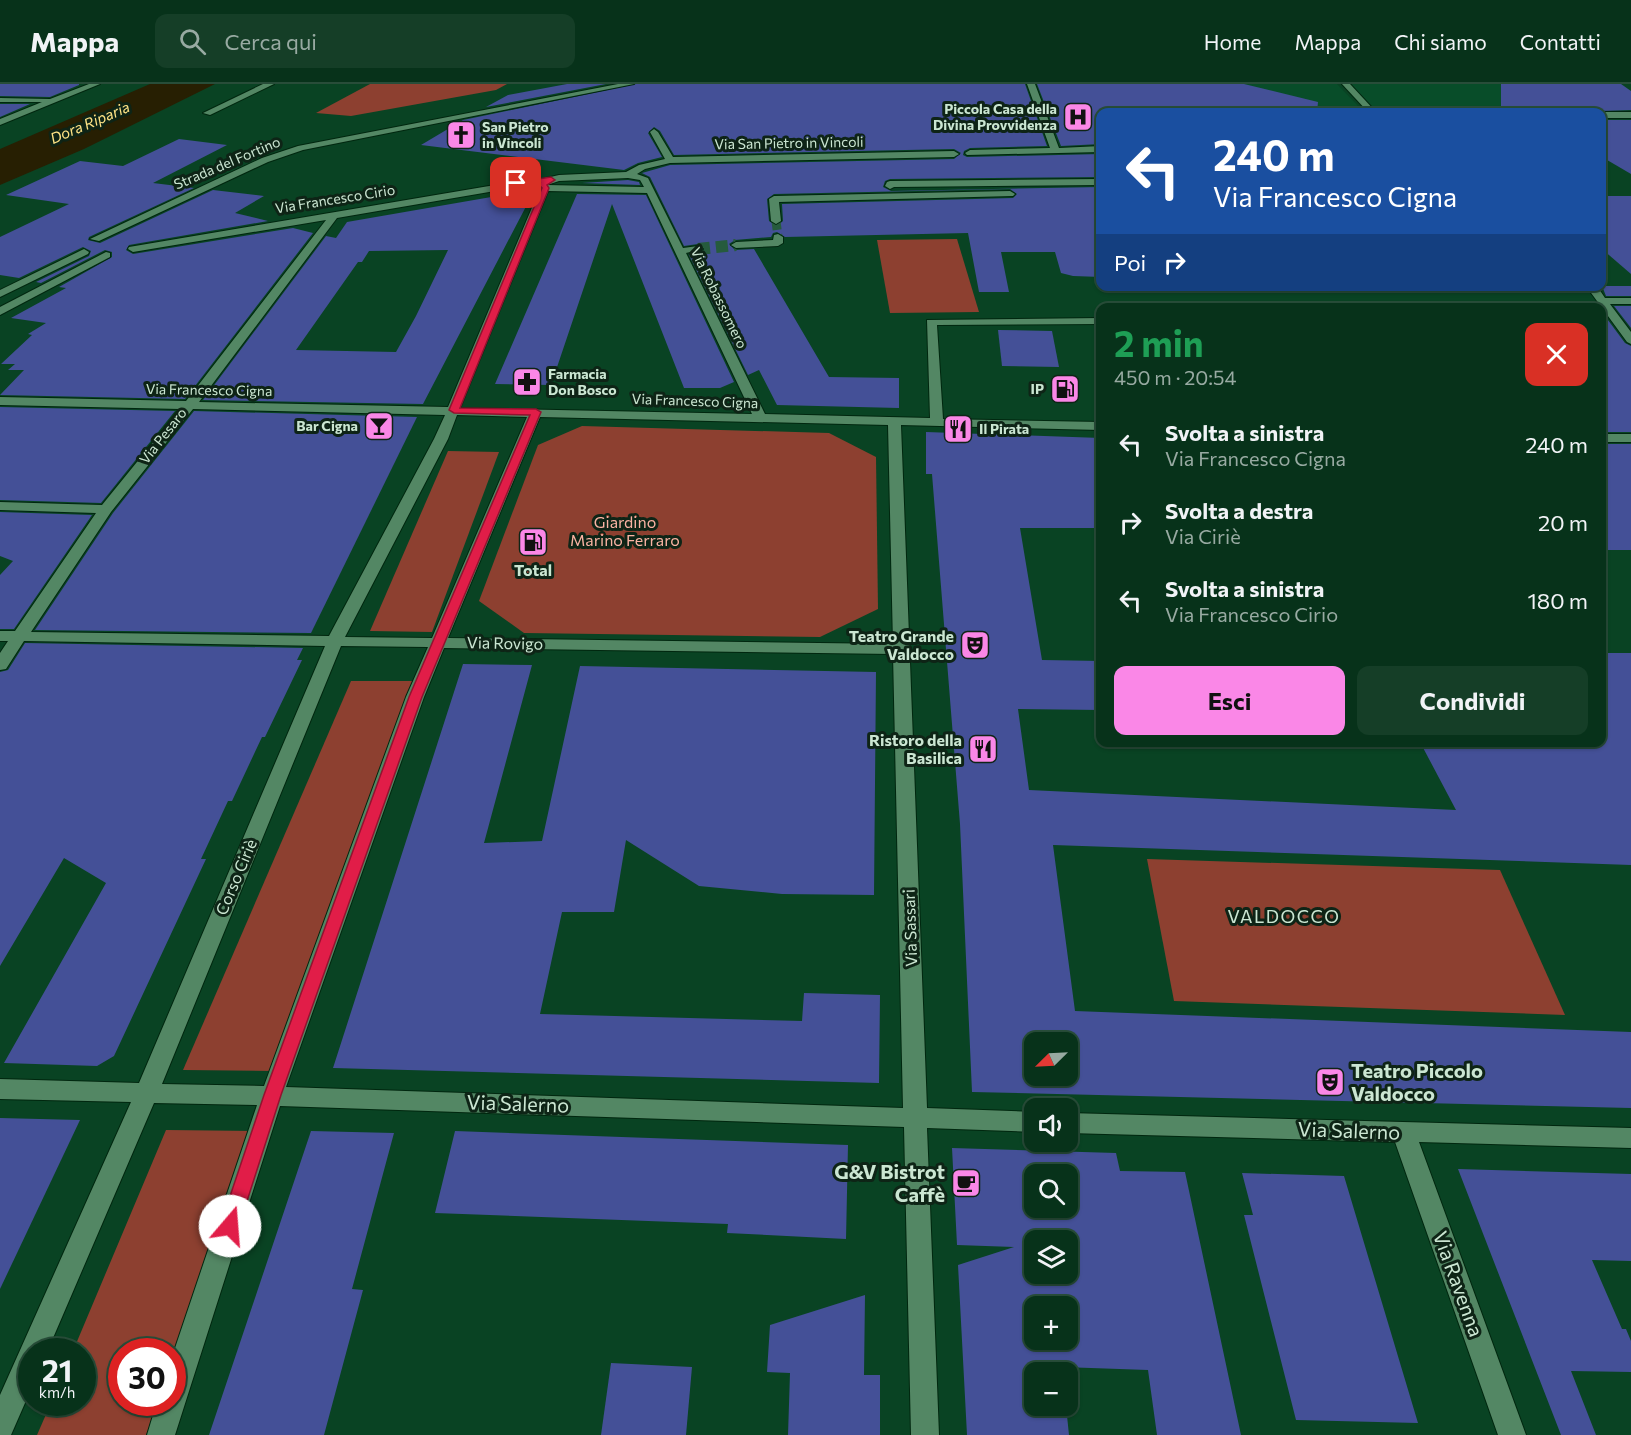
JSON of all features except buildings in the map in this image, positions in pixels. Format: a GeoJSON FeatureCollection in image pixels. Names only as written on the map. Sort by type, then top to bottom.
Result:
{"type":"FeatureCollection","features":[{"type":"Feature","properties":{"kind":"street"},"geometry":{"type":"LineString","coordinates":[[0,122],[96,84]]}},
{"type":"Feature","properties":{"kind":"street"},"geometry":{"type":"LineString","coordinates":[[207,113],[270,84]]}},
{"type":"Feature","properties":{"kind":"street","name":"Strada del Fortino"},"geometry":{"type":"LineString","coordinates":[[95,239],[265,160],[301,148],[630,84]]}},
{"type":"Feature","properties":{"kind":"street"},"geometry":{"type":"LineString","coordinates":[[1031,84],[1056,151]]}},
{"type":"Feature","properties":{"kind":"street"},"geometry":{"type":"LineString","coordinates":[[1346,84],[1368,108]]}},
{"type":"Feature","properties":{"kind":"street"},"geometry":{"type":"LineString","coordinates":[[0,100],[54,100]]}},
{"type":"Feature","properties":{"kind":"street"},"geometry":{"type":"LineString","coordinates":[[1606,115],[1631,115]]}},
{"type":"Feature","properties":{"kind":"street"},"geometry":{"type":"LineString","coordinates":[[654,132],[670,160]]}},
{"type":"Feature","properties":{"kind":"street"},"geometry":{"type":"LineString","coordinates":[[970,153],[1096,148]]}},
{"type":"Feature","properties":{"kind":"street","name":"Via San Pietro in Vincoli"},"geometry":{"type":"LineString","coordinates":[[548,184],[628,175],[642,167],[670,160],[954,154]]}},
{"type":"Feature","properties":{"kind":"street"},"geometry":{"type":"LineString","coordinates":[[628,175],[643,178],[651,190]]}},
{"type":"Feature","properties":{"kind":"street"},"geometry":{"type":"LineString","coordinates":[[893,197],[890,184],[1096,182]]}},
{"type":"Feature","properties":{"kind":"street"},"geometry":{"type":"LineString","coordinates":[[548,184],[651,190]]}},
{"type":"Feature","properties":{"kind":"street","name":"Via Francesco Cirio"},"geometry":{"type":"LineString","coordinates":[[120,252],[495,188],[548,184]]}},
{"type":"Feature","properties":{"kind":"street","name":"Corso Ciriè"},"geometry":{"type":"LineString","coordinates":[[39,1338],[146,1094],[334,643],[454,410],[548,184]]}},
{"type":"Feature","properties":{"kind":"street","name":"Via Robassomero"},"geometry":{"type":"LineString","coordinates":[[651,190],[760,418]]}},
{"type":"Feature","properties":{"kind":"street"},"geometry":{"type":"LineString","coordinates":[[776,222],[774,199],[1010,194]]}},
{"type":"Feature","properties":{"kind":"street","name":"Via Pesaro"},"geometry":{"type":"LineString","coordinates":[[0,664],[106,509],[335,214]]}},
{"type":"Feature","properties":{"kind":"street"},"geometry":{"type":"LineString","coordinates":[[0,312],[141,242],[136,237],[136,219]]}},
{"type":"Feature","properties":{"kind":"street","name":"Via Francesco Cirio"},"geometry":{"type":"LineString","coordinates":[[95,239],[113,235],[180,240]]}},
{"type":"Feature","properties":{"kind":"street"},"geometry":{"type":"LineString","coordinates":[[736,245],[778,243],[778,237]]}},
{"type":"Feature","properties":{"kind":"street"},"geometry":{"type":"LineString","coordinates":[[84,252],[84,245],[95,239]]}},
{"type":"Feature","properties":{"kind":"street"},"geometry":{"type":"LineString","coordinates":[[680,251],[698,249]]}},
{"type":"Feature","properties":{"kind":"street"},"geometry":{"type":"LineString","coordinates":[[0,294],[84,252],[120,252]]}},
{"type":"Feature","properties":{"kind":"street"},"geometry":{"type":"LineString","coordinates":[[1595,291],[1603,301],[1631,301]]}},
{"type":"Feature","properties":{"kind":"street"},"geometry":{"type":"LineString","coordinates":[[1606,305],[1631,340]]}},
{"type":"Feature","properties":{"kind":"street"},"geometry":{"type":"LineString","coordinates":[[938,422],[931,322],[1096,321]]}},
{"type":"Feature","properties":{"kind":"street","name":"Via Francesco Cigna"},"geometry":{"type":"LineString","coordinates":[[0,400],[1096,426]]}},
{"type":"Feature","properties":{"kind":"street"},"geometry":{"type":"LineString","coordinates":[[186,1358],[272,1095],[411,708],[536,412]]}},
{"type":"Feature","properties":{"kind":"street","name":"Via Sassari"},"geometry":{"type":"LineString","coordinates":[[894,421],[925,1435]]}},
{"type":"Feature","properties":{"kind":"street"},"geometry":{"type":"LineString","coordinates":[[1606,438],[1631,438]]}},
{"type":"Feature","properties":{"kind":"street"},"geometry":{"type":"LineString","coordinates":[[0,506],[106,509]]}},
{"type":"Feature","properties":{"kind":"street","name":"Via Rovigo"},"geometry":{"type":"LineString","coordinates":[[0,636],[334,643],[437,642],[902,648]]}},
{"type":"Feature","properties":{"kind":"street","name":"Via Salerno"},"geometry":{"type":"LineString","coordinates":[[0,1089],[272,1095],[1024,1122]]}},
{"type":"Feature","properties":{"kind":"street","name":"Via Salerno"},"geometry":{"type":"LineString","coordinates":[[1078,1122],[1631,1138]]}},
{"type":"Feature","properties":{"kind":"street","name":"Via Ravenna"},"geometry":{"type":"LineString","coordinates":[[1403,1132],[1512,1435]]}},
{"type":"Feature","properties":{"kind":"street","name":"Corso Ciriè"},"geometry":{"type":"LineString","coordinates":[[0,1427],[18,1386]]}},
{"type":"Feature","properties":{"kind":"street"},"geometry":{"type":"LineString","coordinates":[[161,1435],[167,1416]]}},
{"type":"Feature","properties":{"kind":"shaded area","name":"Piccola Casa della Divina Provvidenza"},"geometry":{"type":"Polygon","coordinates":[[[1045,84],[1337,84],[1359,107],[1096,108],[1045,84]]]}},
{"type":"Feature","properties":{"kind":"shaded area"},"geometry":{"type":"Polygon","coordinates":[[[1347,84],[1532,84],[1564,108],[1368,108],[1347,84]]]}},
{"type":"Feature","properties":{"kind":"green space"},"geometry":{"type":"Polygon","coordinates":[[[370,84],[507,84],[496,90],[351,116],[316,113],[370,84]]]}},
{"type":"Feature","properties":{"kind":"green space"},"geometry":{"type":"Polygon","coordinates":[[[957,239],[979,312],[890,313],[877,240],[957,239]]]}},
{"type":"Feature","properties":{"kind":"green space","name":"Giardino Marino Ferraro"},"geometry":{"type":"Polygon","coordinates":[[[582,426],[829,433],[876,457],[878,609],[820,637],[524,633],[479,601],[538,445],[582,426]]]}},
{"type":"Feature","properties":{"kind":"green space"},"geometry":{"type":"Polygon","coordinates":[[[448,451],[499,452],[432,632],[370,631],[448,451]]]}},
{"type":"Feature","properties":{"kind":"green space"},"geometry":{"type":"Polygon","coordinates":[[[351,681],[417,681],[271,1071],[183,1070],[351,681]]]}},
{"type":"Feature","properties":{"kind":"green space"},"geometry":{"type":"Polygon","coordinates":[[[1147,859],[1500,870],[1565,1015],[1174,1001],[1147,859]]]}},
{"type":"Feature","properties":{"kind":"green space"},"geometry":{"type":"Polygon","coordinates":[[[166,1130],[257,1131],[182,1338],[108,1338],[108,1416],[153,1416],[146,1435],[37,1435],[45,1416],[96,1416],[96,1338],[78,1338],[166,1130]]]}},
{"type":"Feature","properties":{"kind":"water","name":"Dora Riparia"},"geometry":{"type":"Polygon","coordinates":[[[150,84],[215,84],[84,149],[0,185],[0,149],[150,84]]]}},
{"type":"Feature","properties":{"kind":"tunnel"},"geometry":{"type":"LineString","coordinates":[[776,221],[778,237]]}},
{"type":"Feature","properties":{"kind":"tunnel"},"geometry":{"type":"LineString","coordinates":[[698,249],[736,245]]}},
{"type":"Feature","properties":{"kind":"place","name":"Piccola Casa della Divina Provvidenza"},"geometry":{"type":"Point","coordinates":[1078,117]}},
{"type":"Feature","properties":{"kind":"place","name":"San Pietro in Vincoli"},"geometry":{"type":"Point","coordinates":[461,135]}},
{"type":"Feature","properties":{"kind":"place","name":"Farmacia Don Bosco"},"geometry":{"type":"Point","coordinates":[527,382]}},
{"type":"Feature","properties":{"kind":"place","name":"IP"},"geometry":{"type":"Point","coordinates":[1065,389]}},
{"type":"Feature","properties":{"kind":"place","name":"Bar Cigna"},"geometry":{"type":"Point","coordinates":[379,426]}},
{"type":"Feature","properties":{"kind":"place","name":"Il Pirata"},"geometry":{"type":"Point","coordinates":[958,429]}},
{"type":"Feature","properties":{"kind":"place","name":"Total"},"geometry":{"type":"Point","coordinates":[533,542]}},
{"type":"Feature","properties":{"kind":"place","name":"Teatro Grande Valdocco"},"geometry":{"type":"Point","coordinates":[975,645]}},
{"type":"Feature","properties":{"kind":"place","name":"Ristoro della Basilica"},"geometry":{"type":"Point","coordinates":[983,749]}},
{"type":"Feature","properties":{"kind":"place","name":"Teatro Piccolo Valdocco"},"geometry":{"type":"Point","coordinates":[1330,1082]}},
{"type":"Feature","properties":{"kind":"place","name":"G&V Bistrot Caffè"},"geometry":{"type":"Point","coordinates":[966,1183]}},
{"type":"Feature","properties":{"kind":"district","name":"VALDOCCO"},"geometry":{"type":"Point","coordinates":[1284,917]}},
{"type":"Feature","properties":{"kind":"route"},"geometry":{"type":"LineString","coordinates":[[230,1226],[272,1095],[415,697],[536,412],[454,410],[545,188],[542,185],[545,181],[551,180],[516,183]]}}]}
